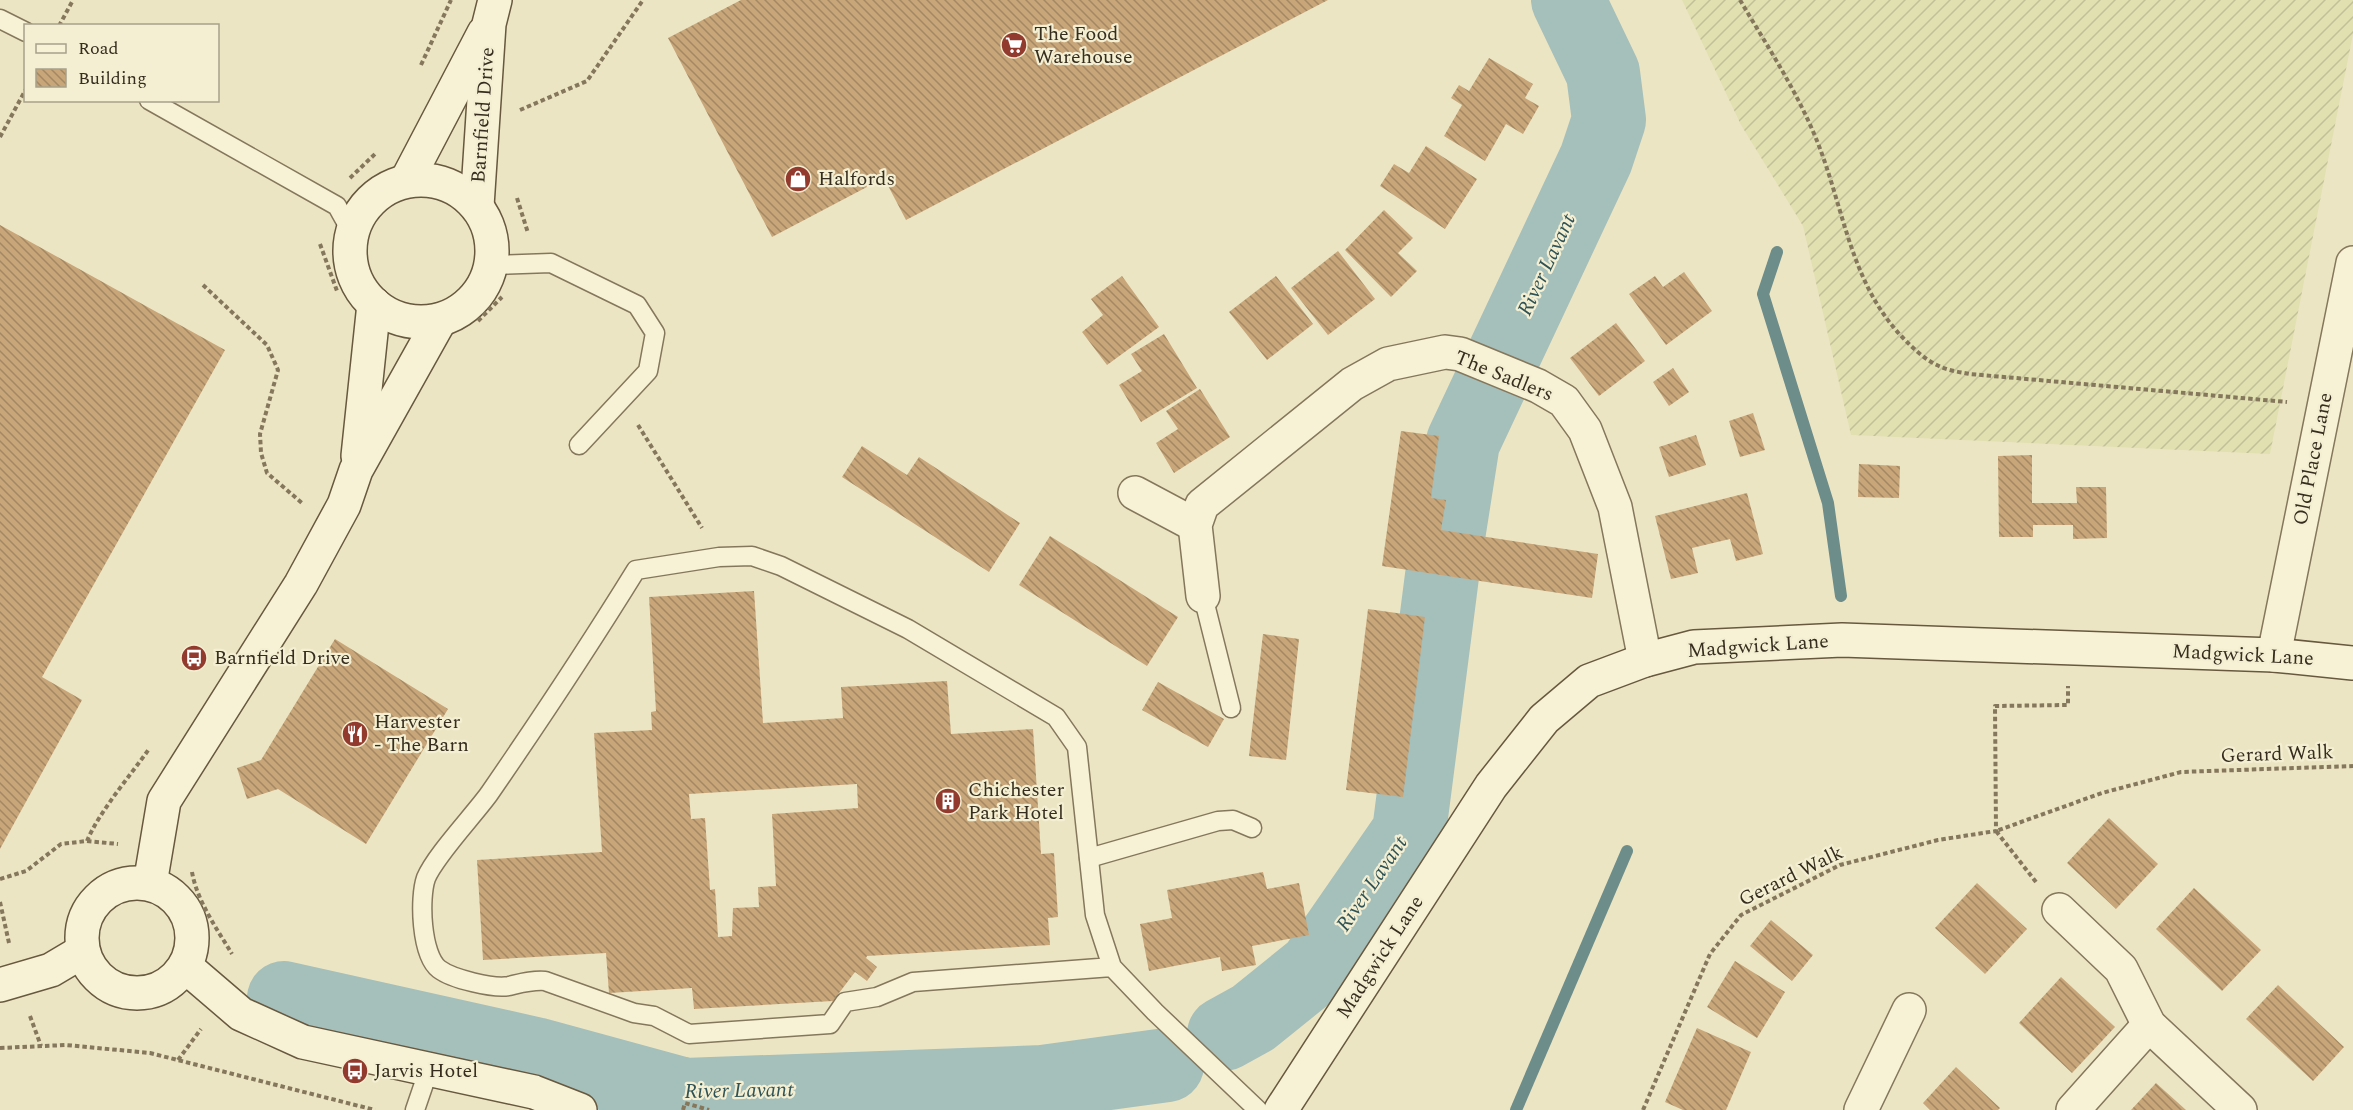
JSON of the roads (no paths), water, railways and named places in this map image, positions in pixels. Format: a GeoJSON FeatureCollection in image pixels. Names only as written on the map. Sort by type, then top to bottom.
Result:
{"type":"FeatureCollection","features":[{"type":"Feature","properties":{"kind":"street","name":"Barnfield Drive"},"geometry":{"type":"LineString","coordinates":[[407,180],[492,12]]}},
{"type":"Feature","properties":{"kind":"street","name":"Barnfield Drive"},"geometry":{"type":"LineString","coordinates":[[477,206],[492,12]]}},
{"type":"Feature","properties":{"kind":"street","name":"Barnfield Drive"},"geometry":{"type":"LineString","coordinates":[[427,179],[446,183],[463,193],[477,206],[488,224],[493,244],[492,265],[479,294],[468,305],[440,320],[417,322],[394,317],[374,304],[362,290],[353,272],[344,219],[360,215],[372,199],[388,187],[407,180],[427,179]]}},
{"type":"Feature","properties":{"kind":"street","name":"Old Place Lane"},"geometry":{"type":"LineString","coordinates":[[2274,655],[2353,263]]}},
{"type":"Feature","properties":{"kind":"street"},"geometry":{"type":"LineString","coordinates":[[356,470],[374,304]]}},
{"type":"Feature","properties":{"kind":"street"},"geometry":{"type":"LineString","coordinates":[[150,884],[164,801],[300,584],[344,505],[356,470],[440,320]]}},
{"type":"Feature","properties":{"kind":"street","name":"The Sadlers"},"geometry":{"type":"LineString","coordinates":[[1195,525],[1202,505],[1352,384],[1388,364],[1445,352],[1460,354],[1538,386],[1564,401],[1585,430],[1615,507],[1646,660]]}},
{"type":"Feature","properties":{"kind":"street"},"geometry":{"type":"LineString","coordinates":[[1135,493],[1195,525],[1203,596]]}},
{"type":"Feature","properties":{"kind":"street","name":"Madgwick Lane"},"geometry":{"type":"LineString","coordinates":[[1281,1110],[1491,786],[1544,719],[1588,681],[1646,660],[1694,647],[1842,640],[2067,646],[2274,655],[2353,663]]}},
{"type":"Feature","properties":{"kind":"street"},"geometry":{"type":"LineString","coordinates":[[132,883],[150,884],[167,892],[181,905],[190,923],[192,942],[184,966],[172,980],[156,990],[137,994],[117,990],[101,980],[89,965],[83,951],[82,932],[87,914],[98,898],[114,887],[132,883]]}},
{"type":"Feature","properties":{"kind":"street"},"geometry":{"type":"LineString","coordinates":[[2059,910],[2121,969],[2149,1025],[2240,1110]]}},
{"type":"Feature","properties":{"kind":"street"},"geometry":{"type":"LineString","coordinates":[[0,985],[51,970],[83,951]]}},
{"type":"Feature","properties":{"kind":"street"},"geometry":{"type":"LineString","coordinates":[[184,966],[241,1014],[303,1042],[534,1092],[580,1110]]}},
{"type":"Feature","properties":{"kind":"street"},"geometry":{"type":"LineString","coordinates":[[1861,1110],[1909,1010]]}},
{"type":"Feature","properties":{"kind":"street"},"geometry":{"type":"LineString","coordinates":[[2073,1110],[2149,1025]]}},
{"type":"Feature","properties":{"kind":"lane"},"geometry":{"type":"LineString","coordinates":[[0,19],[24,31]]}},
{"type":"Feature","properties":{"kind":"lane"},"geometry":{"type":"LineString","coordinates":[[152,102],[344,219]]}},
{"type":"Feature","properties":{"kind":"lane"},"geometry":{"type":"LineString","coordinates":[[492,265],[550,263],[637,305],[655,333],[648,371],[579,445]]}},
{"type":"Feature","properties":{"kind":"lane"},"geometry":{"type":"LineString","coordinates":[[1112,967],[913,982],[877,997],[845,1002],[830,1024],[689,1034],[654,1016],[633,1013],[545,981],[532,980],[494,986],[438,969],[425,937],[423,899],[427,876],[477,811],[568,680],[636,570],[720,556],[752,556],[782,566],[908,629],[1056,717],[1077,747],[1095,915],[1112,967],[1162,1019],[1258,1110]]}},
{"type":"Feature","properties":{"kind":"lane"},"geometry":{"type":"LineString","coordinates":[[1203,596],[1231,708]]}},
{"type":"Feature","properties":{"kind":"lane"},"geometry":{"type":"LineString","coordinates":[[1089,858],[1218,821],[1233,820],[1252,828]]}},
{"type":"Feature","properties":{"kind":"lane"},"geometry":{"type":"LineString","coordinates":[[415,1110],[429,1069]]}},
{"type":"Feature","properties":{"kind":"waterway","name":"River Lavant"},"geometry":{"type":"LineString","coordinates":[[1449,531],[1463,442],[1596,159],[1609,120],[1603,73],[1568,0]]}},
{"type":"Feature","properties":{"kind":"waterway"},"geometry":{"type":"LineString","coordinates":[[1777,252],[1763,294],[1828,503],[1841,596]]}},
{"type":"Feature","properties":{"kind":"waterway","name":"River Lavant"},"geometry":{"type":"LineString","coordinates":[[1224,1034],[1253,1018],[1315,968],[1409,832],[1442,576]]}},
{"type":"Feature","properties":{"kind":"waterway"},"geometry":{"type":"LineString","coordinates":[[1516,1110],[1627,851]]}},
{"type":"Feature","properties":{"kind":"waterway","name":"River Lavant"},"geometry":{"type":"LineString","coordinates":[[284,998],[535,1054],[685,1095],[1043,1082],[1167,1065]]}},
{"type":"Feature","properties":{"kind":"place","name":"The Food Warehouse"},"geometry":{"type":"Point","coordinates":[1014,45]}},
{"type":"Feature","properties":{"kind":"place","name":"Halfords"},"geometry":{"type":"Point","coordinates":[798,179]}},
{"type":"Feature","properties":{"kind":"place","name":"Barnfield Drive"},"geometry":{"type":"Point","coordinates":[194,658]}},
{"type":"Feature","properties":{"kind":"place","name":"Harvester - The Barn"},"geometry":{"type":"Point","coordinates":[355,734]}},
{"type":"Feature","properties":{"kind":"place","name":"Chichester Park Hotel"},"geometry":{"type":"Point","coordinates":[948,801]}},
{"type":"Feature","properties":{"kind":"place","name":"Jarvis Hotel"},"geometry":{"type":"Point","coordinates":[355,1071]}}]}
